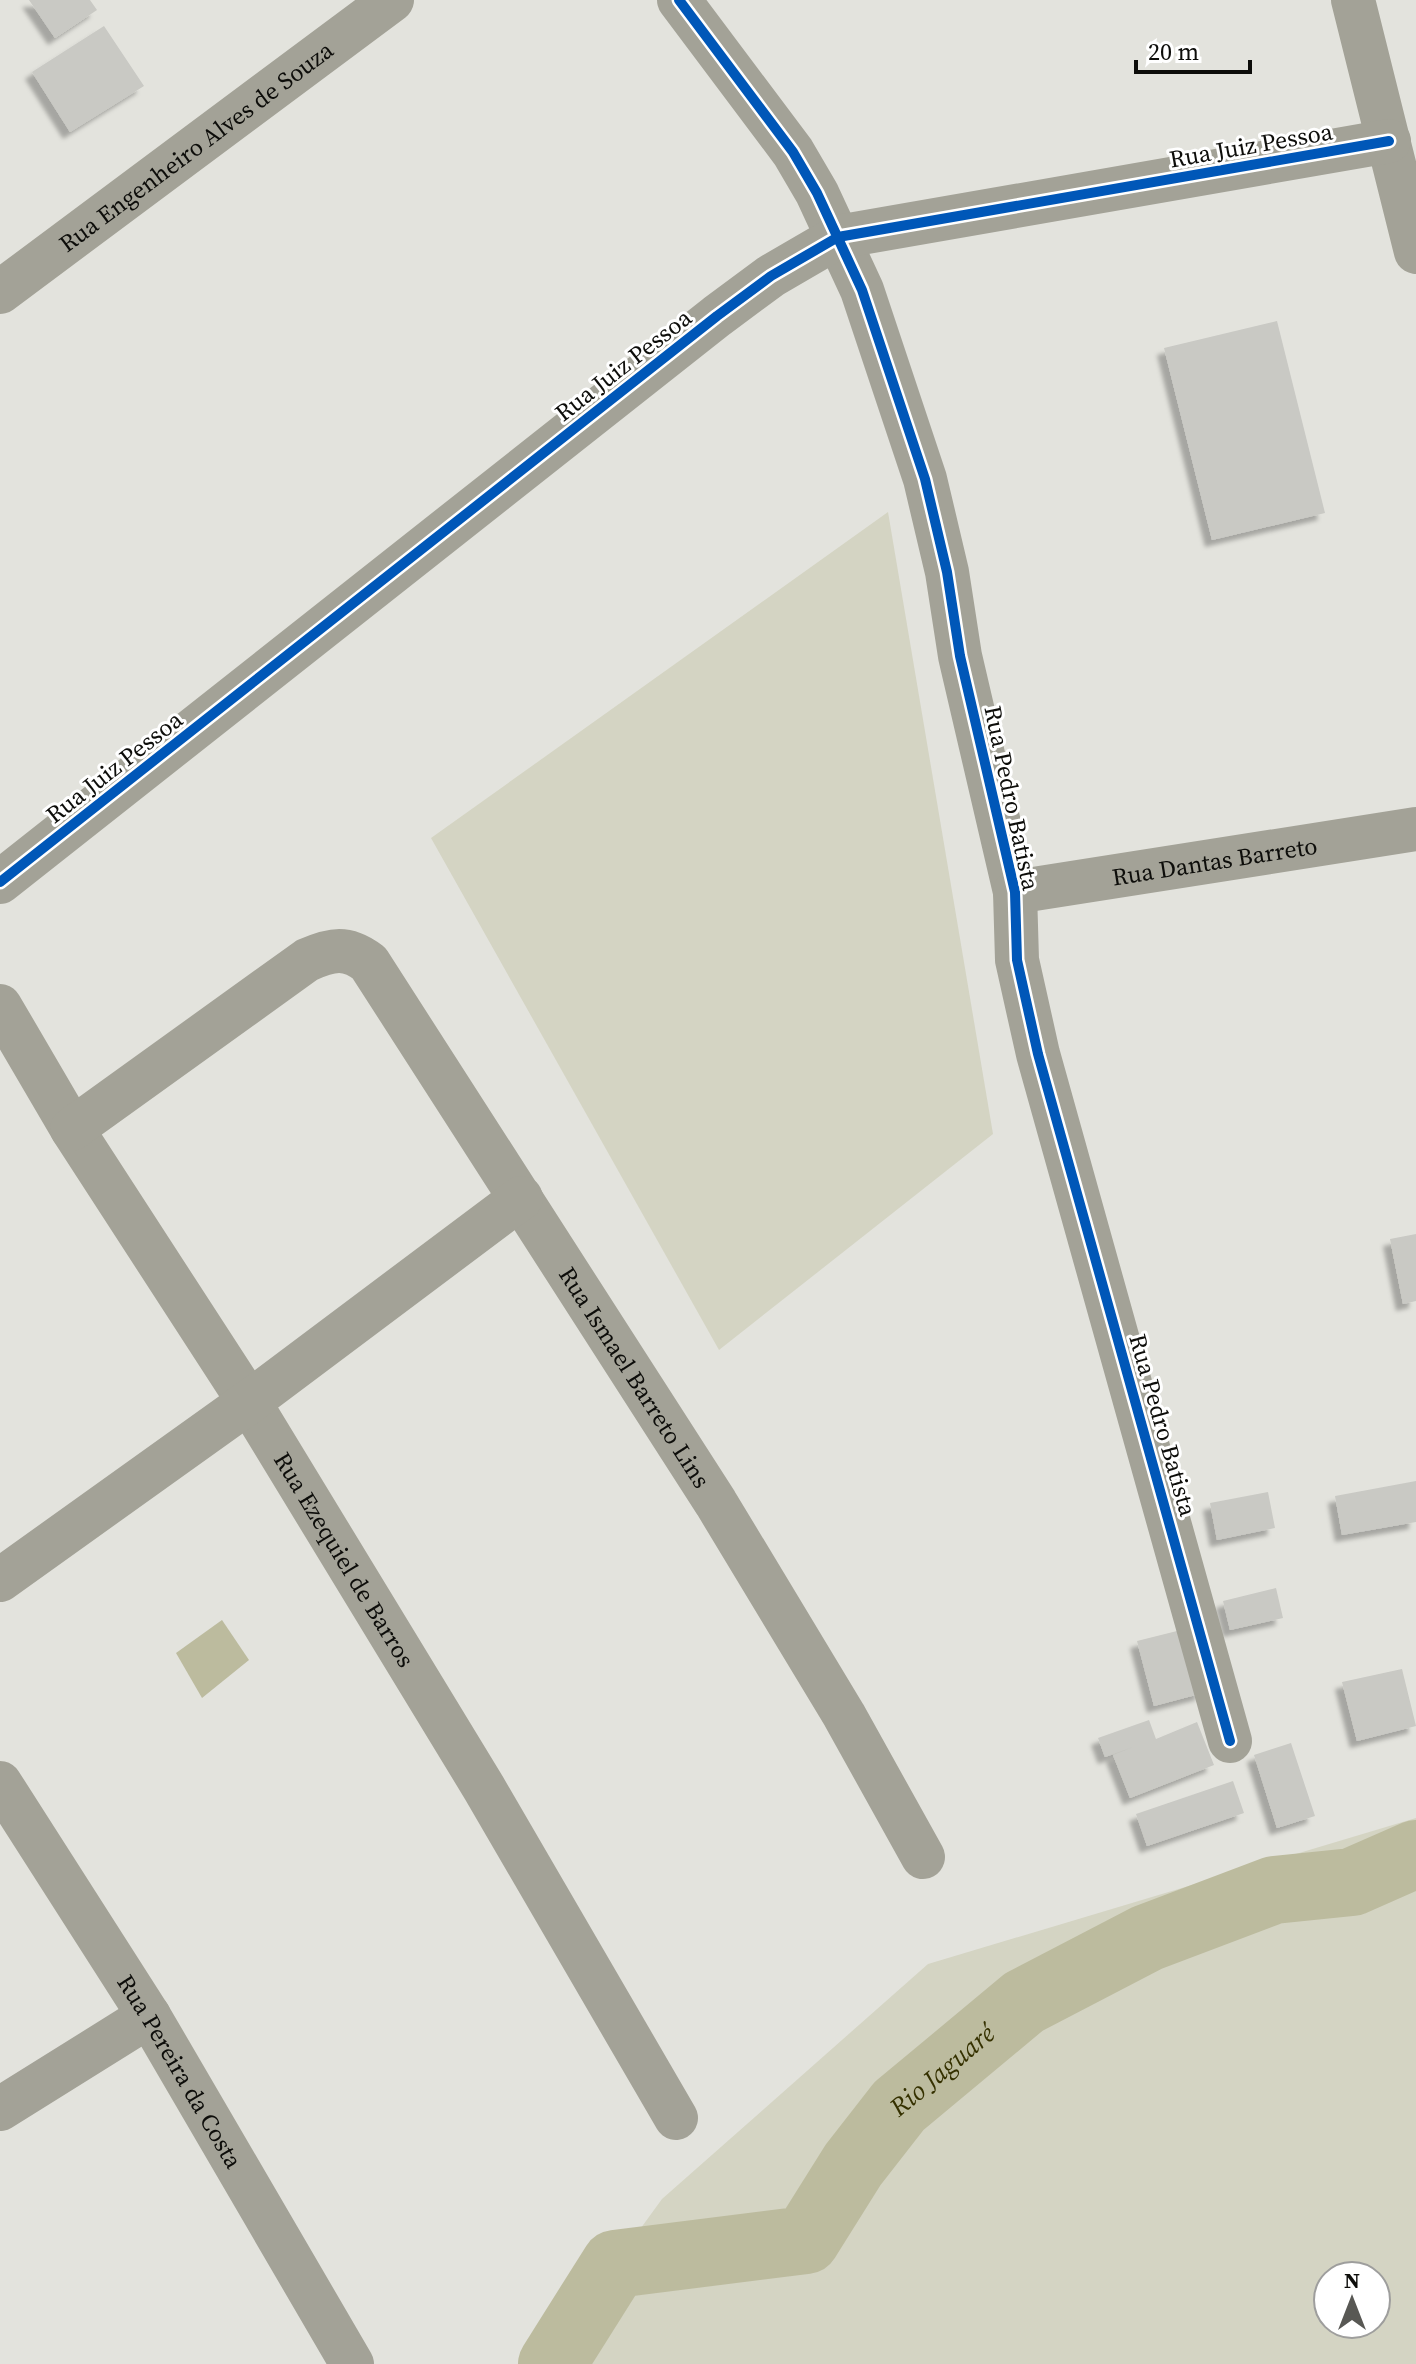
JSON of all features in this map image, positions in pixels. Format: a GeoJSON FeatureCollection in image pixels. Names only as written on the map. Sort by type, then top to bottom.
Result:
{"type":"FeatureCollection","features":[{"type":"Feature","properties":{"kind":"street","name":"Rua Engenheiro Alves de Souza"},"geometry":{"type":"LineString","coordinates":[[0,292],[392,0]]}},
{"type":"Feature","properties":{"kind":"street","name":"Rua Pedro Batista"},"geometry":{"type":"LineString","coordinates":[[679,0],[793,152],[817,193],[862,290],[925,479],[947,572],[960,656],[1015,892],[1017,960],[1038,1054],[1230,1741]]}},
{"type":"Feature","properties":{"kind":"street"},"geometry":{"type":"LineString","coordinates":[[1353,0],[1416,252]]}},
{"type":"Feature","properties":{"kind":"street","name":"Rua Juiz Pessoa"},"geometry":{"type":"LineString","coordinates":[[0,882],[717,316],[771,276],[838,237],[1389,141]]}},
{"type":"Feature","properties":{"kind":"street","name":"Rua Dantas Barreto"},"geometry":{"type":"LineString","coordinates":[[1015,892],[1416,829]]}},
{"type":"Feature","properties":{"kind":"street","name":"Rua Ismael Barreto Lins"},"geometry":{"type":"LineString","coordinates":[[72,1129],[307,960],[323,953],[339,951],[356,953],[369,963],[716,1503],[844,1715],[923,1857]]}},
{"type":"Feature","properties":{"kind":"street","name":"Rua Ezequiel de Barros"},"geometry":{"type":"LineString","coordinates":[[0,1006],[72,1129],[249,1402],[484,1788],[676,2118]]}},
{"type":"Feature","properties":{"kind":"street"},"geometry":{"type":"LineString","coordinates":[[0,1580],[249,1402],[521,1198]]}},
{"type":"Feature","properties":{"kind":"street","name":"Rua Pereira da Costa"},"geometry":{"type":"LineString","coordinates":[[0,1783],[149,2016],[352,2364]]}},
{"type":"Feature","properties":{"kind":"street"},"geometry":{"type":"LineString","coordinates":[[0,2109],[149,2016]]}},
{"type":"Feature","properties":{"kind":"shaded area"},"geometry":{"type":"Polygon","coordinates":[[[888,512],[993,1134],[719,1350],[431,838],[888,512]]]}},
{"type":"Feature","properties":{"kind":"shaded area"},"geometry":{"type":"Polygon","coordinates":[[[222,1620],[249,1660],[202,1698],[176,1653],[222,1620]]]}},
{"type":"Feature","properties":{"kind":"shaded area"},"geometry":{"type":"Polygon","coordinates":[[[1416,1818],[1416,2364],[542,2364],[662,2199],[928,1964],[1416,1818]]]}},
{"type":"Feature","properties":{"kind":"building"},"geometry":{"type":"Polygon","coordinates":[[[29,0],[90,0],[97,10],[55,38],[29,0]]]}},
{"type":"Feature","properties":{"kind":"building"},"geometry":{"type":"Polygon","coordinates":[[[104,26],[144,86],[70,132],[32,72],[104,26]]]}},
{"type":"Feature","properties":{"kind":"building"},"geometry":{"type":"Polygon","coordinates":[[[1277,321],[1325,513],[1212,540],[1164,348],[1277,321]]]}},
{"type":"Feature","properties":{"kind":"building"},"geometry":{"type":"Polygon","coordinates":[[[1416,1234],[1416,1301],[1403,1304],[1390,1239],[1416,1234]]]}},
{"type":"Feature","properties":{"kind":"building"},"geometry":{"type":"Polygon","coordinates":[[[1416,1481],[1416,1522],[1342,1535],[1335,1496],[1416,1481]]]}},
{"type":"Feature","properties":{"kind":"building"},"geometry":{"type":"Polygon","coordinates":[[[1268,1492],[1275,1528],[1217,1540],[1210,1503],[1268,1492]]]}},
{"type":"Feature","properties":{"kind":"building"},"geometry":{"type":"Polygon","coordinates":[[[1276,1588],[1283,1618],[1230,1630],[1223,1601],[1276,1588]]]}},
{"type":"Feature","properties":{"kind":"building"},"geometry":{"type":"Polygon","coordinates":[[[1185,1629],[1203,1693],[1154,1706],[1137,1641],[1185,1629]]]}},
{"type":"Feature","properties":{"kind":"building"},"geometry":{"type":"Polygon","coordinates":[[[1402,1669],[1416,1726],[1357,1741],[1342,1682],[1402,1669]]]}},
{"type":"Feature","properties":{"kind":"building"},"geometry":{"type":"Polygon","coordinates":[[[1149,1720],[1156,1739],[1197,1722],[1214,1765],[1130,1798],[1113,1755],[1133,1747],[1105,1757],[1098,1738],[1149,1720]]]}},
{"type":"Feature","properties":{"kind":"building"},"geometry":{"type":"Polygon","coordinates":[[[1291,1743],[1315,1816],[1277,1828],[1254,1755],[1291,1743]]]}},
{"type":"Feature","properties":{"kind":"building"},"geometry":{"type":"Polygon","coordinates":[[[1233,1781],[1244,1813],[1147,1846],[1136,1814],[1233,1781]]]}},
{"type":"Feature","properties":{"kind":"waterway","name":"Rio Jaguaré"},"geometry":{"type":"LineString","coordinates":[[552,2364],[615,2264],[806,2240],[853,2165],[899,2106],[1024,2002],[1147,1938],[1274,1890],[1352,1882],[1416,1854]]}},
{"type":"Feature","properties":{"kind":"cycle path"},"geometry":{"type":"LineString","coordinates":[[679,0],[793,152],[817,193],[862,290],[925,479],[947,572],[960,656],[1015,892],[1017,960],[1038,1054],[1230,1741]]}},
{"type":"Feature","properties":{"kind":"cycle path"},"geometry":{"type":"LineString","coordinates":[[0,882],[717,316],[771,276],[838,237],[1389,141]]}}]}
